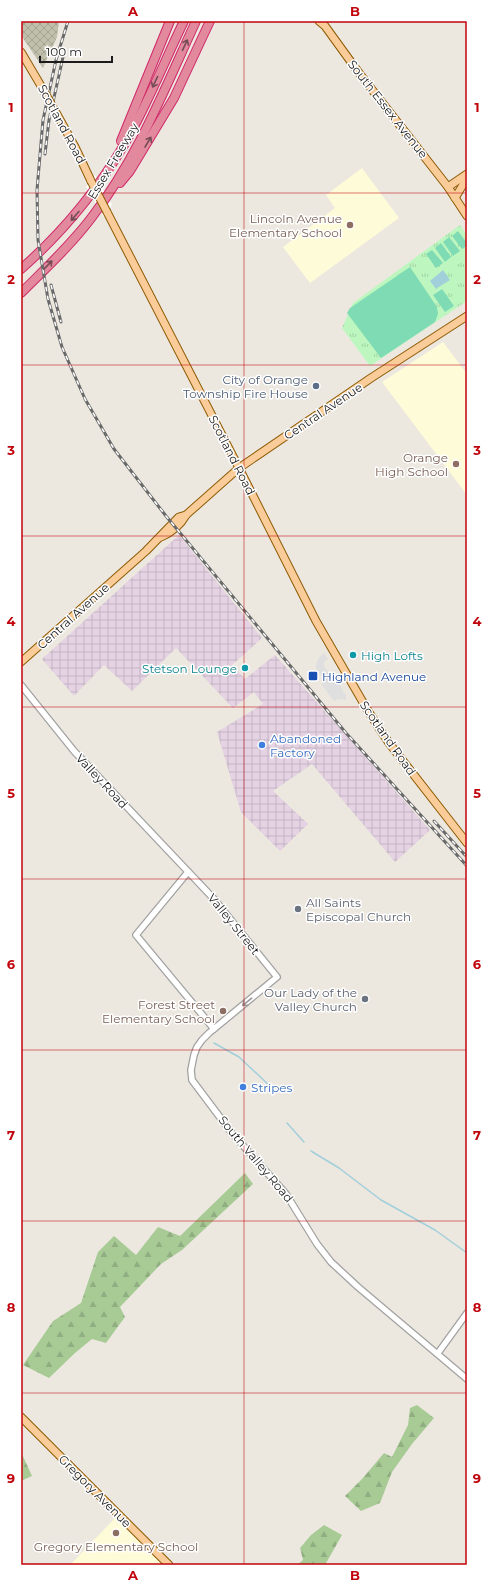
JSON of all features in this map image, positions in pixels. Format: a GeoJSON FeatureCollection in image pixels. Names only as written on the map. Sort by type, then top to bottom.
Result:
{"type":"FeatureCollection","features":[{"type":"Feature","properties":{"kind":"highway"},"geometry":{"type":"LineString","coordinates":[[106,173],[135,109],[170,21]]}},
{"type":"Feature","properties":{"kind":"highway","name":"Essex Freeway"},"geometry":{"type":"LineString","coordinates":[[21,269],[55,238],[76,215],[106,173],[137,121],[184,21]]}},
{"type":"Feature","properties":{"kind":"highway","name":"Essex Freeway"},"geometry":{"type":"LineString","coordinates":[[21,293],[92,218],[116,183],[154,112],[196,21]]}},
{"type":"Feature","properties":{"kind":"highway"},"geometry":{"type":"LineString","coordinates":[[92,218],[130,171],[174,98],[210,21]]}},
{"type":"Feature","properties":{"kind":"main road","name":"South Essex Avenue"},"geometry":{"type":"LineString","coordinates":[[319,21],[325,26],[358,73],[448,187],[455,198]]}},
{"type":"Feature","properties":{"kind":"main road","name":"Scotland Road"},"geometry":{"type":"LineString","coordinates":[[21,52],[75,147],[316,621],[368,711],[398,756],[467,843]]}},
{"type":"Feature","properties":{"kind":"main road"},"geometry":{"type":"LineString","coordinates":[[448,187],[467,174]]}},
{"type":"Feature","properties":{"kind":"main road"},"geometry":{"type":"LineString","coordinates":[[467,178],[455,198],[467,216]]}},
{"type":"Feature","properties":{"kind":"main road","name":"Central Avenue"},"geometry":{"type":"LineString","coordinates":[[21,662],[161,538],[167,528],[179,517],[186,515],[239,468],[371,378],[467,316]]}},
{"type":"Feature","properties":{"kind":"main road","name":"Gregory Avenue"},"geometry":{"type":"LineString","coordinates":[[21,1417],[169,1565]]}},
{"type":"Feature","properties":{"kind":"street","name":"Valley Road"},"geometry":{"type":"LineString","coordinates":[[21,685],[74,750],[188,872]]}},
{"type":"Feature","properties":{"kind":"street","name":"Valley Street"},"geometry":{"type":"LineString","coordinates":[[188,872],[214,899],[277,977]]}},
{"type":"Feature","properties":{"kind":"street"},"geometry":{"type":"LineString","coordinates":[[188,872],[136,934],[214,1029]]}},
{"type":"Feature","properties":{"kind":"street","name":"South Valley Road"},"geometry":{"type":"LineString","coordinates":[[277,977],[214,1029],[197,1047],[194,1055],[191,1075],[195,1086],[231,1132],[286,1194],[317,1244],[331,1262],[358,1287],[467,1379]]}},
{"type":"Feature","properties":{"kind":"street"},"geometry":{"type":"LineString","coordinates":[[438,1353],[467,1313]]}},
{"type":"Feature","properties":{"kind":"shaded area"},"geometry":{"type":"Polygon","coordinates":[[[21,21],[59,21],[57,37],[43,68],[21,35],[21,21]]]}},
{"type":"Feature","properties":{"kind":"shaded area","name":"Lincoln Avenue Elementary School"},"geometry":{"type":"Polygon","coordinates":[[[362,168],[399,218],[310,283],[283,247],[335,208],[326,195],[362,168]]]}},
{"type":"Feature","properties":{"kind":"shaded area"},"geometry":{"type":"Polygon","coordinates":[[[443,342],[467,374],[467,495],[382,382],[443,342]]]}},
{"type":"Feature","properties":{"kind":"shaded area"},"geometry":{"type":"Polygon","coordinates":[[[179,535],[262,638],[232,665],[245,679],[275,655],[430,830],[395,862],[312,764],[273,791],[308,824],[280,851],[241,812],[217,732],[263,704],[254,692],[233,708],[176,648],[132,691],[104,665],[74,696],[42,659],[179,535]]]}},
{"type":"Feature","properties":{"kind":"shaded area"},"geometry":{"type":"Polygon","coordinates":[[[324,653],[328,659],[324,662],[324,667],[329,673],[331,673],[346,694],[346,700],[338,699],[334,701],[321,684],[325,680],[316,669],[316,666],[318,659],[324,653]]]}},
{"type":"Feature","properties":{"kind":"shaded area","name":"Gregory Elementary School"},"geometry":{"type":"Polygon","coordinates":[[[115,1518],[147,1549],[163,1565],[70,1565],[115,1518]]]}},
{"type":"Feature","properties":{"kind":"green space"},"geometry":{"type":"Polygon","coordinates":[[[460,225],[467,235],[467,301],[370,366],[342,328],[353,303],[460,225]]]}},
{"type":"Feature","properties":{"kind":"green space"},"geometry":{"type":"Polygon","coordinates":[[[458,231],[467,243],[467,246],[462,249],[452,236],[458,231]]]}},
{"type":"Feature","properties":{"kind":"green space"},"geometry":{"type":"Polygon","coordinates":[[[449,237],[460,251],[453,256],[443,242],[449,237]]]}},
{"type":"Feature","properties":{"kind":"green space"},"geometry":{"type":"Polygon","coordinates":[[[441,243],[451,257],[445,262],[435,248],[441,243]]]}},
{"type":"Feature","properties":{"kind":"green space"},"geometry":{"type":"Polygon","coordinates":[[[432,250],[443,263],[436,268],[426,254],[432,250]]]}},
{"type":"Feature","properties":{"kind":"green space"},"geometry":{"type":"Polygon","coordinates":[[[410,267],[437,307],[438,314],[435,322],[381,358],[347,313],[350,308],[410,267]]]}},
{"type":"Feature","properties":{"kind":"green space"},"geometry":{"type":"Polygon","coordinates":[[[442,289],[454,306],[445,312],[433,295],[442,289]]]}},
{"type":"Feature","properties":{"kind":"green space"},"geometry":{"type":"Polygon","coordinates":[[[245,1173],[253,1184],[182,1250],[161,1264],[120,1307],[125,1317],[106,1343],[92,1339],[49,1378],[23,1365],[53,1321],[81,1303],[98,1252],[114,1236],[136,1255],[158,1227],[180,1236],[245,1173]]]}},
{"type":"Feature","properties":{"kind":"green space"},"geometry":{"type":"Polygon","coordinates":[[[417,1405],[434,1418],[412,1444],[392,1472],[380,1503],[361,1511],[345,1496],[384,1453],[392,1457],[408,1425],[410,1408],[417,1405]]]}},
{"type":"Feature","properties":{"kind":"green space"},"geometry":{"type":"Polygon","coordinates":[[[21,1452],[32,1476],[21,1481],[21,1452]]]}},
{"type":"Feature","properties":{"kind":"green space"},"geometry":{"type":"Polygon","coordinates":[[[324,1525],[342,1535],[325,1565],[297,1565],[303,1560],[300,1548],[311,1535],[324,1525]]]}},
{"type":"Feature","properties":{"kind":"water"},"geometry":{"type":"Polygon","coordinates":[[[443,270],[450,280],[437,288],[437,290],[430,281],[443,270]]]}},
{"type":"Feature","properties":{"kind":"pier"},"geometry":{"type":"Polygon","coordinates":[[[95,175],[112,205],[104,217],[86,187],[95,175]]]}},
{"type":"Feature","properties":{"kind":"waterway"},"geometry":{"type":"LineString","coordinates":[[214,1043],[239,1057],[272,1088]]}},
{"type":"Feature","properties":{"kind":"waterway"},"geometry":{"type":"LineString","coordinates":[[287,1123],[304,1142]]}},
{"type":"Feature","properties":{"kind":"waterway"},"geometry":{"type":"LineString","coordinates":[[311,1151],[339,1168],[381,1200],[435,1230],[467,1253]]}},
{"type":"Feature","properties":{"kind":"railway"},"geometry":{"type":"LineString","coordinates":[[68,21],[56,60],[43,120],[37,190],[38,240],[48,299],[62,347],[85,399],[114,449],[166,516],[346,733],[467,866]]}},
{"type":"Feature","properties":{"kind":"railway"},"geometry":{"type":"LineString","coordinates":[[45,154],[49,120],[63,57]]}},
{"type":"Feature","properties":{"kind":"railway"},"geometry":{"type":"LineString","coordinates":[[51,285],[61,322]]}},
{"type":"Feature","properties":{"kind":"railway"},"geometry":{"type":"LineString","coordinates":[[434,821],[465,855]]}},
{"type":"Feature","properties":{"kind":"place","name":"Lincoln Avenue Elementary School"},"geometry":{"type":"Point","coordinates":[350,225]}},
{"type":"Feature","properties":{"kind":"place","name":"City of Orange Township Fire House"},"geometry":{"type":"Point","coordinates":[316,386]}},
{"type":"Feature","properties":{"kind":"place","name":"Orange High School"},"geometry":{"type":"Point","coordinates":[456,464]}},
{"type":"Feature","properties":{"kind":"place","name":"High Lofts"},"geometry":{"type":"Point","coordinates":[353,655]}},
{"type":"Feature","properties":{"kind":"place","name":"Stetson Lounge"},"geometry":{"type":"Point","coordinates":[245,668]}},
{"type":"Feature","properties":{"kind":"place","name":"Highland Avenue"},"geometry":{"type":"Point","coordinates":[313,676]}},
{"type":"Feature","properties":{"kind":"place","name":"Abandoned Factory"},"geometry":{"type":"Point","coordinates":[262,745]}},
{"type":"Feature","properties":{"kind":"place","name":"All Saints Episcopal Church"},"geometry":{"type":"Point","coordinates":[298,909]}},
{"type":"Feature","properties":{"kind":"place","name":"Our Lady of the Valley Church"},"geometry":{"type":"Point","coordinates":[365,999]}},
{"type":"Feature","properties":{"kind":"place","name":"Forest Street Elementary School"},"geometry":{"type":"Point","coordinates":[223,1011]}},
{"type":"Feature","properties":{"kind":"place","name":"Stripes"},"geometry":{"type":"Point","coordinates":[243,1087]}},
{"type":"Feature","properties":{"kind":"place","name":"Gregory Elementary School"},"geometry":{"type":"Point","coordinates":[116,1533]}}]}
